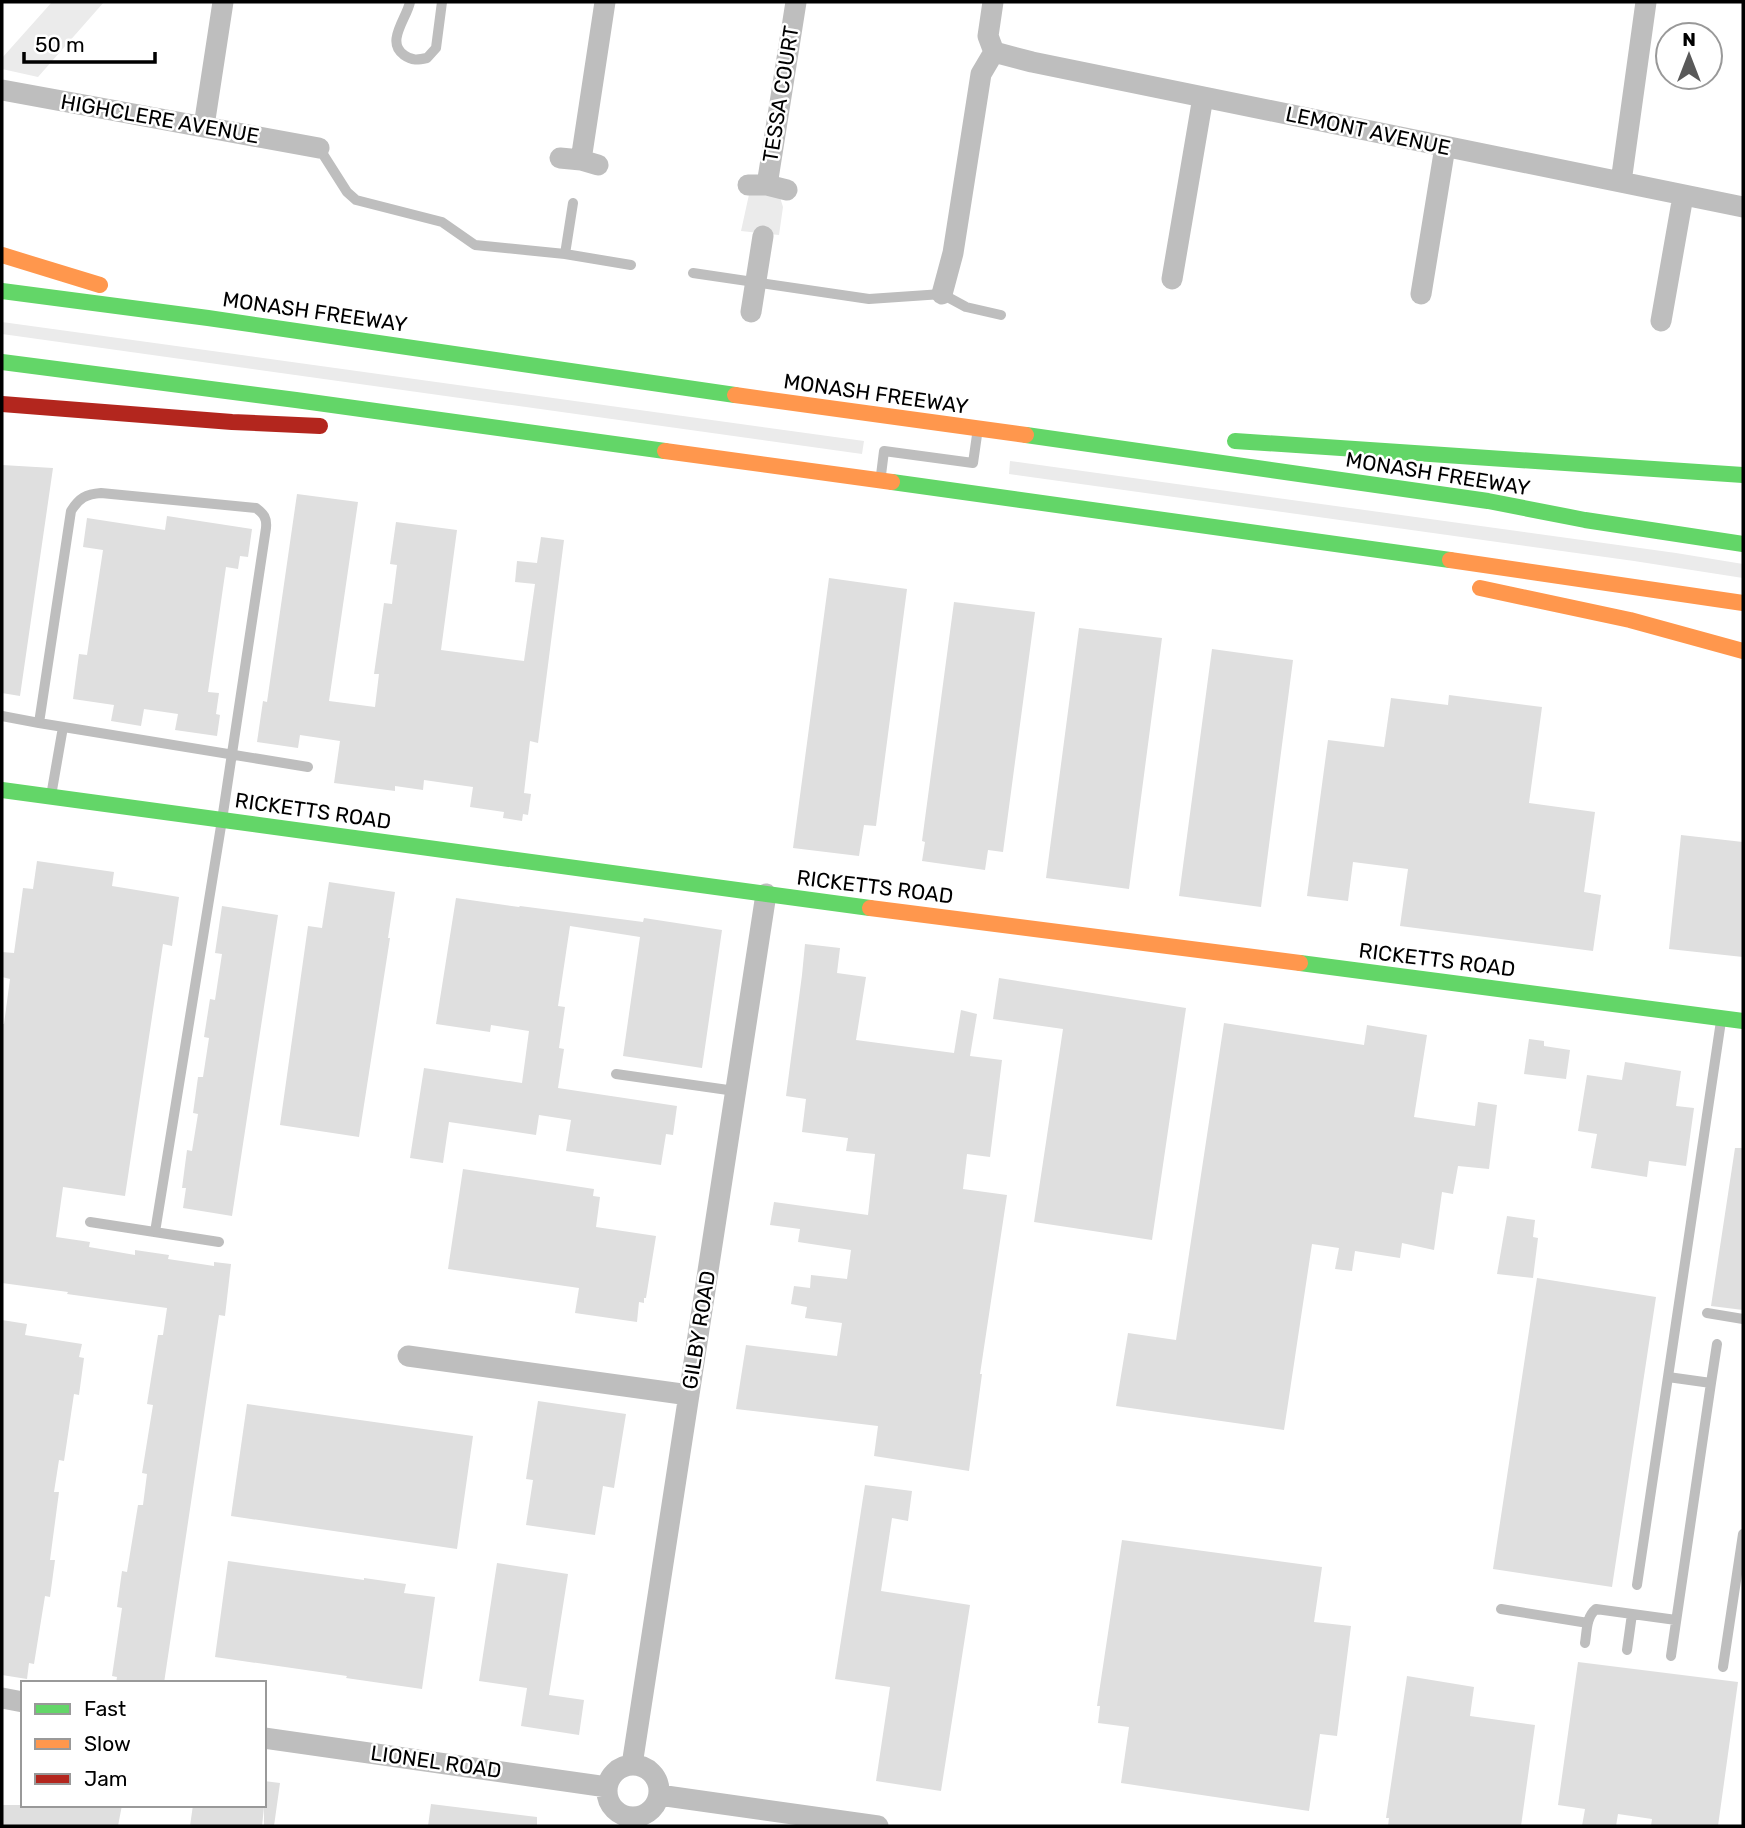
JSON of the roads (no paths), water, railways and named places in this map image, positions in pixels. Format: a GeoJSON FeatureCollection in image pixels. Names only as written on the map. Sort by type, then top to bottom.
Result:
{"type":"FeatureCollection","features":[{"type":"Feature","properties":{"kind":"main road"},"geometry":{"type":"LineString","coordinates":[[2,255],[208,318]]}},
{"type":"Feature","properties":{"kind":"main road","name":"MONASH FREEWAY"},"geometry":{"type":"LineString","coordinates":[[2,291],[1369,483],[1743,544]]}},
{"type":"Feature","properties":{"kind":"main road"},"geometry":{"type":"LineString","coordinates":[[2,362],[296,400],[1474,563],[1743,603]]}},
{"type":"Feature","properties":{"kind":"main road"},"geometry":{"type":"LineString","coordinates":[[2,404],[232,422],[334,426]]}},
{"type":"Feature","properties":{"kind":"main road"},"geometry":{"type":"LineString","coordinates":[[915,420],[1132,435]]}},
{"type":"Feature","properties":{"kind":"main road"},"geometry":{"type":"LineString","coordinates":[[388,428],[525,433]]}},
{"type":"Feature","properties":{"kind":"main road"},"geometry":{"type":"LineString","coordinates":[[1213,440],[1743,474]]}},
{"type":"Feature","properties":{"kind":"main road"},"geometry":{"type":"LineString","coordinates":[[880,481],[1279,552]]}},
{"type":"Feature","properties":{"kind":"main road"},"geometry":{"type":"LineString","coordinates":[[1458,583],[1630,620],[1743,651]]}},
{"type":"Feature","properties":{"kind":"main road","name":"RICKETTS ROAD"},"geometry":{"type":"LineString","coordinates":[[2,790],[766,894],[1743,1021]]}},
{"type":"Feature","properties":{"kind":"street"},"geometry":{"type":"LineString","coordinates":[[204,126],[223,2]]}},
{"type":"Feature","properties":{"kind":"street"},"geometry":{"type":"LineString","coordinates":[[580,161],[605,2]]}},
{"type":"Feature","properties":{"kind":"street","name":"TESSA COURT"},"geometry":{"type":"LineString","coordinates":[[767,187],[796,2]]}},
{"type":"Feature","properties":{"kind":"street"},"geometry":{"type":"LineString","coordinates":[[942,294],[953,253],[981,74],[994,52],[988,36],[993,2]]}},
{"type":"Feature","properties":{"kind":"street"},"geometry":{"type":"LineString","coordinates":[[1621,182],[1646,2]]}},
{"type":"Feature","properties":{"kind":"street","name":"LEMONT AVENUE"},"geometry":{"type":"LineString","coordinates":[[994,52],[1743,207]]}},
{"type":"Feature","properties":{"kind":"street","name":"HIGHCLERE AVENUE"},"geometry":{"type":"LineString","coordinates":[[2,90],[319,148]]}},
{"type":"Feature","properties":{"kind":"street"},"geometry":{"type":"LineString","coordinates":[[1172,279],[1203,97]]}},
{"type":"Feature","properties":{"kind":"street"},"geometry":{"type":"LineString","coordinates":[[1421,294],[1444,147]]}},
{"type":"Feature","properties":{"kind":"street"},"geometry":{"type":"LineString","coordinates":[[1661,321],[1684,195]]}},
{"type":"Feature","properties":{"kind":"street"},"geometry":{"type":"LineString","coordinates":[[751,312],[763,236]]}},
{"type":"Feature","properties":{"kind":"street","name":"GILBY ROAD"},"geometry":{"type":"LineString","coordinates":[[632,1765],[766,894]]}},
{"type":"Feature","properties":{"kind":"street"},"geometry":{"type":"LineString","coordinates":[[408,1356],[689,1395]]}},
{"type":"Feature","properties":{"kind":"street"},"geometry":{"type":"LineString","coordinates":[[2,1698],[21,1702]]}},
{"type":"Feature","properties":{"kind":"street","name":"LIONEL ROAD"},"geometry":{"type":"LineString","coordinates":[[266,1738],[607,1787]]}},
{"type":"Feature","properties":{"kind":"street"},"geometry":{"type":"LineString","coordinates":[[632,1765],[641,1766],[655,1777],[659,1785],[659,1795],[651,1811],[623,1821],[610,1805],[607,1787],[615,1772],[632,1765]]}},
{"type":"Feature","properties":{"kind":"street"},"geometry":{"type":"LineString","coordinates":[[659,1795],[878,1826]]}},
{"type":"Feature","properties":{"kind":"lane"},"geometry":{"type":"LineString","coordinates":[[410,2],[396,40],[401,53],[414,60],[427,58],[436,48],[442,2]]}},
{"type":"Feature","properties":{"kind":"lane"},"geometry":{"type":"LineString","coordinates":[[319,148],[347,192],[356,201],[442,222],[475,245],[565,254],[631,265]]}},
{"type":"Feature","properties":{"kind":"lane"},"geometry":{"type":"LineString","coordinates":[[565,254],[573,203]]}},
{"type":"Feature","properties":{"kind":"lane"},"geometry":{"type":"LineString","coordinates":[[693,273],[869,299],[942,294],[965,307],[1001,315]]}},
{"type":"Feature","properties":{"kind":"lane"},"geometry":{"type":"LineString","coordinates":[[880,481],[884,451],[973,463],[978,429]]}},
{"type":"Feature","properties":{"kind":"lane"},"geometry":{"type":"LineString","coordinates":[[39,723],[71,511],[78,500],[89,494],[101,493],[256,508],[263,513],[266,528],[232,755],[155,1232]]}},
{"type":"Feature","properties":{"kind":"lane"},"geometry":{"type":"LineString","coordinates":[[2,716],[308,767]]}},
{"type":"Feature","properties":{"kind":"lane"},"geometry":{"type":"LineString","coordinates":[[51,796],[63,727]]}},
{"type":"Feature","properties":{"kind":"lane"},"geometry":{"type":"LineString","coordinates":[[1637,1585],[1721,1018]]}},
{"type":"Feature","properties":{"kind":"lane"},"geometry":{"type":"LineString","coordinates":[[616,1074],[735,1090]]}},
{"type":"Feature","properties":{"kind":"lane"},"geometry":{"type":"LineString","coordinates":[[90,1222],[219,1242]]}},
{"type":"Feature","properties":{"kind":"lane"},"geometry":{"type":"LineString","coordinates":[[1707,1313],[1743,1319]]}},
{"type":"Feature","properties":{"kind":"lane"},"geometry":{"type":"LineString","coordinates":[[1671,1656],[1717,1344]]}},
{"type":"Feature","properties":{"kind":"lane"},"geometry":{"type":"LineString","coordinates":[[1668,1377],[1711,1383]]}},
{"type":"Feature","properties":{"kind":"lane"},"geometry":{"type":"LineString","coordinates":[[1723,1667],[1743,1534]]}},
{"type":"Feature","properties":{"kind":"lane"},"geometry":{"type":"LineString","coordinates":[[1501,1609],[1588,1623]]}},
{"type":"Feature","properties":{"kind":"lane"},"geometry":{"type":"LineString","coordinates":[[1585,1643],[1591,1613],[1596,1609],[1676,1620]]}},
{"type":"Feature","properties":{"kind":"lane"},"geometry":{"type":"LineString","coordinates":[[1627,1650],[1632,1614]]}}]}
